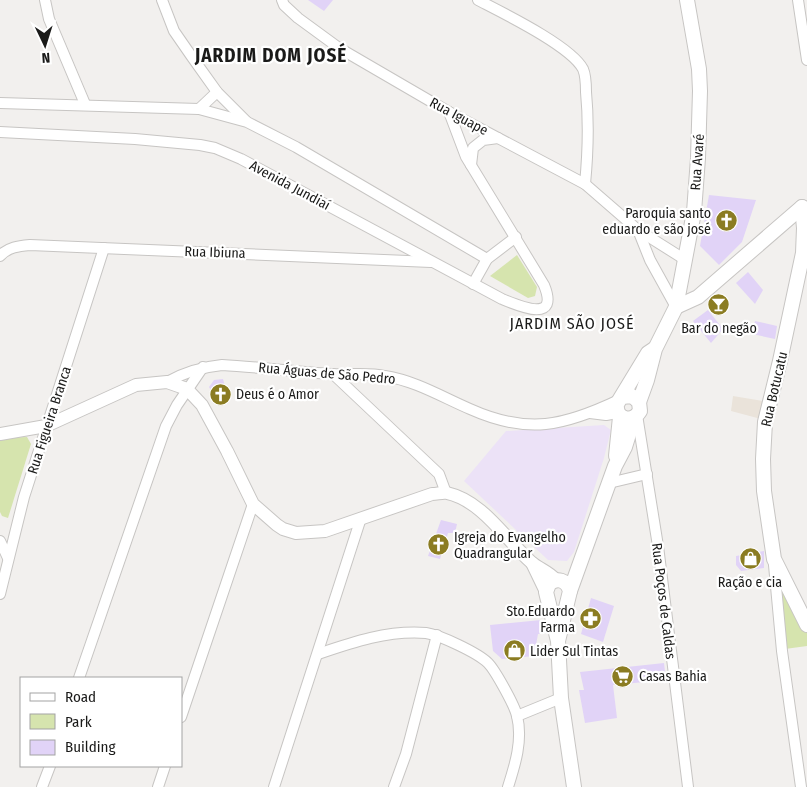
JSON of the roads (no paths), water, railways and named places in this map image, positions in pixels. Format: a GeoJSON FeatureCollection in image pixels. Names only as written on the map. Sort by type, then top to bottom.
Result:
{"type":"FeatureCollection","features":[{"type":"Feature","properties":{"kind":"main road","name":"Rua Avaré"},"geometry":{"type":"LineString","coordinates":[[558,641],[569,595],[615,466],[625,447],[627,409],[676,307],[694,212],[700,116],[699,69],[687,0]]}},
{"type":"Feature","properties":{"kind":"main road"},"geometry":{"type":"LineString","coordinates":[[676,307],[698,297],[805,205]]}},
{"type":"Feature","properties":{"kind":"main road","name":"Rua Botucatu"},"geometry":{"type":"LineString","coordinates":[[805,205],[802,262],[764,422],[762,450],[764,490],[774,559],[807,625]]}},
{"type":"Feature","properties":{"kind":"main road","name":"Rua Avaré"},"geometry":{"type":"LineString","coordinates":[[558,580],[585,549]]}},
{"type":"Feature","properties":{"kind":"main road"},"geometry":{"type":"LineString","coordinates":[[547,596],[558,604],[565,602],[569,595],[566,584],[558,580],[548,584],[547,596],[558,641],[561,698],[574,787]]}},
{"type":"Feature","properties":{"kind":"street"},"geometry":{"type":"LineString","coordinates":[[45,0],[49,19],[85,104]]}},
{"type":"Feature","properties":{"kind":"street"},"geometry":{"type":"LineString","coordinates":[[162,0],[174,31],[217,92],[247,122]]}},
{"type":"Feature","properties":{"kind":"street","name":"Rua Iguape"},"geometry":{"type":"LineString","coordinates":[[282,0],[284,5],[298,18],[339,48],[449,112],[585,184],[638,230],[684,259]]}},
{"type":"Feature","properties":{"kind":"street"},"geometry":{"type":"LineString","coordinates":[[478,0],[543,35],[576,61],[583,69],[588,114],[585,184]]}},
{"type":"Feature","properties":{"kind":"street"},"geometry":{"type":"LineString","coordinates":[[798,0],[807,60]]}},
{"type":"Feature","properties":{"kind":"street"},"geometry":{"type":"LineString","coordinates":[[199,109],[217,92]]}},
{"type":"Feature","properties":{"kind":"street"},"geometry":{"type":"LineString","coordinates":[[0,103],[85,104],[199,109],[247,122],[296,147],[488,259]]}},
{"type":"Feature","properties":{"kind":"street"},"geometry":{"type":"LineString","coordinates":[[449,112],[471,165],[516,237],[488,259],[473,284]]}},
{"type":"Feature","properties":{"kind":"street","name":"Avenida Jundiaí"},"geometry":{"type":"LineString","coordinates":[[0,132],[135,139],[215,148],[241,159],[502,299],[532,310],[541,309],[545,305],[548,294],[516,237]]}},
{"type":"Feature","properties":{"kind":"street"},"geometry":{"type":"LineString","coordinates":[[471,165],[474,148],[483,140],[498,138]]}},
{"type":"Feature","properties":{"kind":"street","name":"Rua Iguape"},"geometry":{"type":"LineString","coordinates":[[638,230],[650,260],[676,307]]}},
{"type":"Feature","properties":{"kind":"street","name":"Rua Ibiuna"},"geometry":{"type":"LineString","coordinates":[[0,256],[3,252],[15,247],[30,245],[433,262]]}},
{"type":"Feature","properties":{"kind":"street","name":"Rua Figueira Branca"},"geometry":{"type":"LineString","coordinates":[[0,594],[8,558],[46,426],[104,248]]}},
{"type":"Feature","properties":{"kind":"street","name":"Rua Águas de São Pedro"},"geometry":{"type":"LineString","coordinates":[[162,383],[204,367],[222,365],[333,374],[385,376],[431,390],[497,420],[518,425],[535,426],[590,413],[598,408],[627,409]]}},
{"type":"Feature","properties":{"kind":"street"},"geometry":{"type":"LineString","coordinates":[[79,677],[166,426],[176,405],[204,367]]}},
{"type":"Feature","properties":{"kind":"street"},"geometry":{"type":"LineString","coordinates":[[333,374],[439,474],[446,493]]}},
{"type":"Feature","properties":{"kind":"street"},"geometry":{"type":"LineString","coordinates":[[0,434],[46,426],[136,385],[162,383],[187,389],[202,404],[253,504],[277,525],[296,533],[325,531],[432,494],[446,493],[464,500],[483,513],[532,563],[546,570],[558,580]]}},
{"type":"Feature","properties":{"kind":"street","name":"Rua Poços de Caldas"},"geometry":{"type":"LineString","coordinates":[[627,409],[647,474],[688,787]]}},
{"type":"Feature","properties":{"kind":"street"},"geometry":{"type":"LineString","coordinates":[[609,483],[647,474]]}},
{"type":"Feature","properties":{"kind":"street"},"geometry":{"type":"LineString","coordinates":[[182,714],[253,504]]}},
{"type":"Feature","properties":{"kind":"street"},"geometry":{"type":"LineString","coordinates":[[274,787],[362,518]]}},
{"type":"Feature","properties":{"kind":"street"},"geometry":{"type":"LineString","coordinates":[[0,541],[8,558]]}},
{"type":"Feature","properties":{"kind":"street"},"geometry":{"type":"LineString","coordinates":[[774,559],[781,642],[801,787]]}},
{"type":"Feature","properties":{"kind":"street"},"geometry":{"type":"LineString","coordinates":[[532,563],[547,596]]}},
{"type":"Feature","properties":{"kind":"street"},"geometry":{"type":"LineString","coordinates":[[318,654],[381,635],[426,633],[437,635],[487,662],[517,716],[519,746],[508,787]]}},
{"type":"Feature","properties":{"kind":"street"},"geometry":{"type":"LineString","coordinates":[[394,787],[406,754],[437,635]]}},
{"type":"Feature","properties":{"kind":"street"},"geometry":{"type":"LineString","coordinates":[[517,716],[561,698]]}},
{"type":"Feature","properties":{"kind":"street"},"geometry":{"type":"LineString","coordinates":[[42,787],[50,767]]}},
{"type":"Feature","properties":{"kind":"street"},"geometry":{"type":"LineString","coordinates":[[158,787],[165,767]]}},
{"type":"Feature","properties":{"kind":"place","name":"Paroquia santo eduardo e são josé"},"geometry":{"type":"Point","coordinates":[727,221]}},
{"type":"Feature","properties":{"kind":"place","name":"Bar do negão"},"geometry":{"type":"Point","coordinates":[719,305]}},
{"type":"Feature","properties":{"kind":"place","name":"Deus é o Amor"},"geometry":{"type":"Point","coordinates":[220,394]}},
{"type":"Feature","properties":{"kind":"place","name":"Igreja do Evangelho Quadrangular"},"geometry":{"type":"Point","coordinates":[438,545]}},
{"type":"Feature","properties":{"kind":"place","name":"Ração e cia"},"geometry":{"type":"Point","coordinates":[750,559]}},
{"type":"Feature","properties":{"kind":"place","name":"Sto.Eduardo Farma"},"geometry":{"type":"Point","coordinates":[591,619]}},
{"type":"Feature","properties":{"kind":"place","name":"Lider Sul Tintas"},"geometry":{"type":"Point","coordinates":[514,651]}},
{"type":"Feature","properties":{"kind":"place","name":"Casas Bahia"},"geometry":{"type":"Point","coordinates":[623,676]}},
{"type":"Feature","properties":{"kind":"district","name":"JARDIM DOM JOSÉ"},"geometry":{"type":"Point","coordinates":[271,55]}},
{"type":"Feature","properties":{"kind":"district","name":"JARDIM SÃO JOSÉ"},"geometry":{"type":"Point","coordinates":[572,323]}}]}
